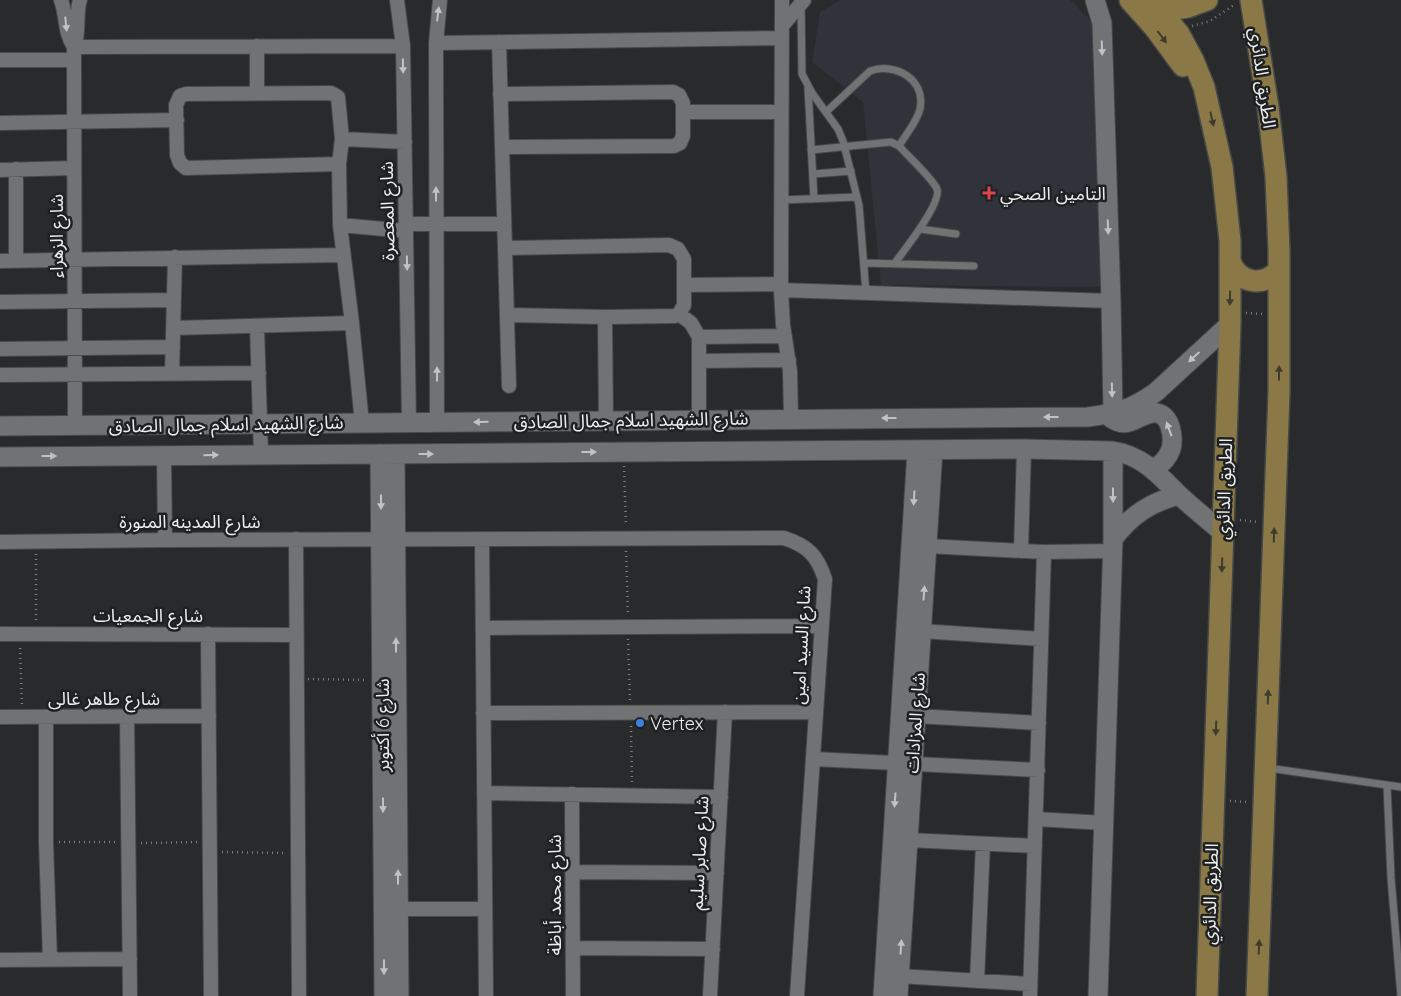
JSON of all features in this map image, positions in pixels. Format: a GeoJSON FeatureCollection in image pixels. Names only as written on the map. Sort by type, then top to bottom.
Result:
{"type":"FeatureCollection","features":[{"type":"Feature","properties":{"kind":"main road"},"geometry":{"type":"LineString","coordinates":[[1130,0],[1155,28],[1188,71],[1204,87]]}},
{"type":"Feature","properties":{"kind":"main road"},"geometry":{"type":"LineString","coordinates":[[1156,6],[1188,7],[1207,0]]}},
{"type":"Feature","properties":{"kind":"main road","name":"الطريق الدائري"},"geometry":{"type":"LineString","coordinates":[[1251,0],[1268,107],[1276,177],[1279,270],[1279,392],[1257,996]]}},
{"type":"Feature","properties":{"kind":"main road","name":"الطريق الدائري"},"geometry":{"type":"LineString","coordinates":[[1156,6],[1184,43],[1204,87],[1222,167],[1230,242],[1230,318],[1207,996]]}},
{"type":"Feature","properties":{"kind":"main road"},"geometry":{"type":"LineString","coordinates":[[1230,262],[1236,273],[1250,281],[1266,280],[1279,270]]}},
{"type":"Feature","properties":{"kind":"street","name":"شارع الزهراء"},"geometry":{"type":"LineString","coordinates":[[61,0],[65,12],[66,29],[74,54]]}},
{"type":"Feature","properties":{"kind":"street","name":"شارع الزهراء"},"geometry":{"type":"LineString","coordinates":[[75,426],[74,54],[78,33],[78,8],[80,0]]}},
{"type":"Feature","properties":{"kind":"street","name":"شارع المعصرة"},"geometry":{"type":"LineString","coordinates":[[397,0],[403,46],[409,423]]}},
{"type":"Feature","properties":{"kind":"street"},"geometry":{"type":"LineString","coordinates":[[437,422],[436,43],[440,0]]}},
{"type":"Feature","properties":{"kind":"street"},"geometry":{"type":"LineString","coordinates":[[782,0],[781,287],[789,360],[791,418]]}},
{"type":"Feature","properties":{"kind":"street"},"geometry":{"type":"LineString","coordinates":[[1095,0],[1102,23],[1111,302],[1109,414],[1116,422],[1123,423],[1132,422],[1154,413],[1164,417],[1171,430],[1171,450],[1164,462],[1154,470]]}},
{"type":"Feature","properties":{"kind":"street"},"geometry":{"type":"LineString","coordinates":[[781,32],[802,1]]}},
{"type":"Feature","properties":{"kind":"street"},"geometry":{"type":"LineString","coordinates":[[436,43],[781,32]]}},
{"type":"Feature","properties":{"kind":"street"},"geometry":{"type":"LineString","coordinates":[[499,42],[509,386]]}},
{"type":"Feature","properties":{"kind":"street"},"geometry":{"type":"LineString","coordinates":[[257,46],[257,93]]}},
{"type":"Feature","properties":{"kind":"street"},"geometry":{"type":"LineString","coordinates":[[0,60],[74,54],[257,46],[403,46]]}},
{"type":"Feature","properties":{"kind":"street"},"geometry":{"type":"LineString","coordinates":[[500,94],[673,92],[681,97],[683,103],[682,139],[674,146],[502,147]]}},
{"type":"Feature","properties":{"kind":"street"},"geometry":{"type":"LineString","coordinates":[[339,164],[186,168],[178,159],[176,101],[183,94],[257,93],[334,93],[339,100],[342,139],[339,164],[342,255],[352,323],[362,423]]}},
{"type":"Feature","properties":{"kind":"street"},"geometry":{"type":"LineString","coordinates":[[683,112],[781,112]]}},
{"type":"Feature","properties":{"kind":"street"},"geometry":{"type":"LineString","coordinates":[[0,123],[177,120]]}},
{"type":"Feature","properties":{"kind":"street"},"geometry":{"type":"LineString","coordinates":[[342,139],[404,142]]}},
{"type":"Feature","properties":{"kind":"street"},"geometry":{"type":"LineString","coordinates":[[0,170],[74,168]]}},
{"type":"Feature","properties":{"kind":"street"},"geometry":{"type":"LineString","coordinates":[[16,169],[16,260]]}},
{"type":"Feature","properties":{"kind":"street"},"geometry":{"type":"LineString","coordinates":[[340,226],[406,227],[436,224],[504,224]]}},
{"type":"Feature","properties":{"kind":"street"},"geometry":{"type":"LineString","coordinates":[[505,248],[669,245],[678,249],[684,259],[684,305],[679,314]]}},
{"type":"Feature","properties":{"kind":"street"},"geometry":{"type":"LineString","coordinates":[[0,260],[342,255]]}},
{"type":"Feature","properties":{"kind":"street"},"geometry":{"type":"LineString","coordinates":[[172,374],[175,258]]}},
{"type":"Feature","properties":{"kind":"street"},"geometry":{"type":"LineString","coordinates":[[684,285],[781,287],[866,293],[1111,302]]}},
{"type":"Feature","properties":{"kind":"street"},"geometry":{"type":"LineString","coordinates":[[0,302],[174,300]]}},
{"type":"Feature","properties":{"kind":"street"},"geometry":{"type":"LineString","coordinates":[[507,315],[605,317],[670,316],[679,314],[692,323],[698,337],[699,420]]}},
{"type":"Feature","properties":{"kind":"street"},"geometry":{"type":"LineString","coordinates":[[605,317],[606,421]]}},
{"type":"Feature","properties":{"kind":"street","name":"شارع الشهيد اسلام جمال الصادق"},"geometry":{"type":"LineString","coordinates":[[0,426],[791,418],[1070,418],[1109,414],[1135,406],[1156,392],[1230,318]]}},
{"type":"Feature","properties":{"kind":"street"},"geometry":{"type":"LineString","coordinates":[[174,328],[352,323]]}},
{"type":"Feature","properties":{"kind":"street"},"geometry":{"type":"LineString","coordinates":[[257,327],[262,454]]}},
{"type":"Feature","properties":{"kind":"street"},"geometry":{"type":"LineString","coordinates":[[698,337],[785,336]]}},
{"type":"Feature","properties":{"kind":"street"},"geometry":{"type":"LineString","coordinates":[[0,349],[173,348]]}},
{"type":"Feature","properties":{"kind":"street"},"geometry":{"type":"LineString","coordinates":[[699,360],[789,360]]}},
{"type":"Feature","properties":{"kind":"street"},"geometry":{"type":"LineString","coordinates":[[0,376],[259,373]]}},
{"type":"Feature","properties":{"kind":"street"},"geometry":{"type":"LineString","coordinates":[[998,417],[998,449]]}},
{"type":"Feature","properties":{"kind":"street"},"geometry":{"type":"LineString","coordinates":[[563,421],[563,452]]}},
{"type":"Feature","properties":{"kind":"street","name":"شارع الشهيد اسلام جمال الصادق"},"geometry":{"type":"LineString","coordinates":[[0,457],[998,449],[1113,451],[1126,453],[1139,459],[1154,470],[1179,495],[1223,527]]}},
{"type":"Feature","properties":{"kind":"street"},"geometry":{"type":"LineString","coordinates":[[1021,551],[1024,449]]}},
{"type":"Feature","properties":{"kind":"street","name":"شارع المزادات"},"geometry":{"type":"LineString","coordinates":[[898,996],[908,840],[905,763],[916,716],[926,546],[925,450]]}},
{"type":"Feature","properties":{"kind":"street","name":"شارع المزادات"},"geometry":{"type":"LineString","coordinates":[[883,996],[905,763],[925,450]]}},
{"type":"Feature","properties":{"kind":"street"},"geometry":{"type":"LineString","coordinates":[[1098,996],[1113,545],[1113,451]]}},
{"type":"Feature","properties":{"kind":"street","name":"شارع 6 أكتوبر"},"geometry":{"type":"LineString","coordinates":[[384,996],[391,909],[388,454]]}},
{"type":"Feature","properties":{"kind":"street"},"geometry":{"type":"LineString","coordinates":[[164,456],[165,540]]}},
{"type":"Feature","properties":{"kind":"street"},"geometry":{"type":"LineString","coordinates":[[1113,545],[1123,526],[1135,514],[1164,499],[1179,495]]}},
{"type":"Feature","properties":{"kind":"street","name":"شارع 6 أكتوبر"},"geometry":{"type":"LineString","coordinates":[[388,538],[382,680],[391,909],[399,996]]}},
{"type":"Feature","properties":{"kind":"street","name":"شارع السيد امين"},"geometry":{"type":"LineString","coordinates":[[388,538],[784,538],[798,543],[811,552],[820,565],[825,579],[798,996]]}},
{"type":"Feature","properties":{"kind":"street","name":"شارع المدينه المنورة"},"geometry":{"type":"LineString","coordinates":[[0,542],[388,538]]}},
{"type":"Feature","properties":{"kind":"street"},"geometry":{"type":"LineString","coordinates":[[482,538],[486,996]]}},
{"type":"Feature","properties":{"kind":"street"},"geometry":{"type":"LineString","coordinates":[[296,539],[299,996]]}},
{"type":"Feature","properties":{"kind":"street"},"geometry":{"type":"LineString","coordinates":[[926,546],[1044,552],[1113,545]]}},
{"type":"Feature","properties":{"kind":"street"},"geometry":{"type":"LineString","coordinates":[[899,976],[977,981],[1030,990],[1044,552]]}},
{"type":"Feature","properties":{"kind":"street"},"geometry":{"type":"LineString","coordinates":[[483,628],[822,626]]}},
{"type":"Feature","properties":{"kind":"street"},"geometry":{"type":"LineString","coordinates":[[921,631],[1041,639]]}},
{"type":"Feature","properties":{"kind":"street","name":"شارع الجمعيات"},"geometry":{"type":"LineString","coordinates":[[0,634],[296,635]]}},
{"type":"Feature","properties":{"kind":"street"},"geometry":{"type":"LineString","coordinates":[[208,634],[211,996]]}},
{"type":"Feature","properties":{"kind":"street","name":"شارع صابر سليم"},"geometry":{"type":"LineString","coordinates":[[710,996],[725,712]]}},
{"type":"Feature","properties":{"kind":"street"},"geometry":{"type":"LineString","coordinates":[[483,713],[816,712]]}},
{"type":"Feature","properties":{"kind":"street"},"geometry":{"type":"LineString","coordinates":[[127,716],[130,996]]}},
{"type":"Feature","properties":{"kind":"street","name":"شارع طاهر غالى"},"geometry":{"type":"LineString","coordinates":[[0,717],[209,716]]}},
{"type":"Feature","properties":{"kind":"street"},"geometry":{"type":"LineString","coordinates":[[916,716],[1039,723]]}},
{"type":"Feature","properties":{"kind":"street"},"geometry":{"type":"LineString","coordinates":[[46,717],[46,842],[50,960]]}},
{"type":"Feature","properties":{"kind":"street"},"geometry":{"type":"LineString","coordinates":[[813,759],[1038,770]]}},
{"type":"Feature","properties":{"kind":"street"},"geometry":{"type":"LineString","coordinates":[[484,793],[721,797]]}},
{"type":"Feature","properties":{"kind":"street","name":"شارع محمد أباظة"},"geometry":{"type":"LineString","coordinates":[[572,794],[573,996]]}},
{"type":"Feature","properties":{"kind":"street"},"geometry":{"type":"LineString","coordinates":[[1036,819],[1104,823]]}},
{"type":"Feature","properties":{"kind":"street"},"geometry":{"type":"LineString","coordinates":[[908,840],[1035,846]]}},
{"type":"Feature","properties":{"kind":"street"},"geometry":{"type":"LineString","coordinates":[[977,981],[983,844]]}},
{"type":"Feature","properties":{"kind":"street"},"geometry":{"type":"LineString","coordinates":[[572,872],[717,873]]}},
{"type":"Feature","properties":{"kind":"street"},"geometry":{"type":"LineString","coordinates":[[391,909],[485,910]]}},
{"type":"Feature","properties":{"kind":"street"},"geometry":{"type":"LineString","coordinates":[[573,948],[713,949]]}},
{"type":"Feature","properties":{"kind":"street"},"geometry":{"type":"LineString","coordinates":[[0,960],[130,959]]}},
{"type":"Feature","properties":{"kind":"lane"},"geometry":{"type":"LineString","coordinates":[[802,1],[801,67],[804,81],[838,129],[845,148],[857,196],[866,293]]}},
{"type":"Feature","properties":{"kind":"lane"},"geometry":{"type":"LineString","coordinates":[[826,112],[870,71],[878,68],[897,69],[914,82],[920,98],[918,116],[898,146]]}},
{"type":"Feature","properties":{"kind":"lane"},"geometry":{"type":"LineString","coordinates":[[808,87],[814,199]]}},
{"type":"Feature","properties":{"kind":"lane"},"geometry":{"type":"LineString","coordinates":[[811,150],[892,142],[933,182],[938,192],[937,197],[920,229],[894,264]]}},
{"type":"Feature","properties":{"kind":"lane"},"geometry":{"type":"LineString","coordinates":[[813,174],[851,172]]}},
{"type":"Feature","properties":{"kind":"lane"},"geometry":{"type":"LineString","coordinates":[[781,200],[857,196]]}},
{"type":"Feature","properties":{"kind":"lane"},"geometry":{"type":"LineString","coordinates":[[920,229],[956,234]]}},
{"type":"Feature","properties":{"kind":"lane"},"geometry":{"type":"LineString","coordinates":[[864,263],[974,266]]}},
{"type":"Feature","properties":{"kind":"lane"},"geometry":{"type":"LineString","coordinates":[[1265,768],[1401,786]]}},
{"type":"Feature","properties":{"kind":"lane"},"geometry":{"type":"LineString","coordinates":[[1387,785],[1391,878],[1400,996]]}},
{"type":"Feature","properties":{"kind":"path"},"geometry":{"type":"LineString","coordinates":[[1230,318],[1279,315]]}},
{"type":"Feature","properties":{"kind":"path"},"geometry":{"type":"LineString","coordinates":[[1223,527],[1274,524]]}},
{"type":"Feature","properties":{"kind":"path"},"geometry":{"type":"LineString","coordinates":[[36,542],[36,634]]}},
{"type":"Feature","properties":{"kind":"path"},"geometry":{"type":"LineString","coordinates":[[20,634],[22,717]]}},
{"type":"Feature","properties":{"kind":"path"},"geometry":{"type":"LineString","coordinates":[[297,679],[382,680]]}},
{"type":"Feature","properties":{"kind":"path"},"geometry":{"type":"LineString","coordinates":[[1214,800],[1264,803]]}},
{"type":"Feature","properties":{"kind":"path"},"geometry":{"type":"LineString","coordinates":[[210,852],[298,853]]}},
{"type":"Feature","properties":{"kind":"shaded area","name":"التامين الصحي"},"geometry":{"type":"Polygon","coordinates":[[[840,0],[1070,0],[1100,29],[1108,287],[881,285],[863,102],[812,62],[820,12],[840,0]]]}},
{"type":"Feature","properties":{"kind":"place","name":"التامين الصحي"},"geometry":{"type":"Point","coordinates":[989,193]}},
{"type":"Feature","properties":{"kind":"place","name":"Vertex"},"geometry":{"type":"Point","coordinates":[640,723]}}]}
